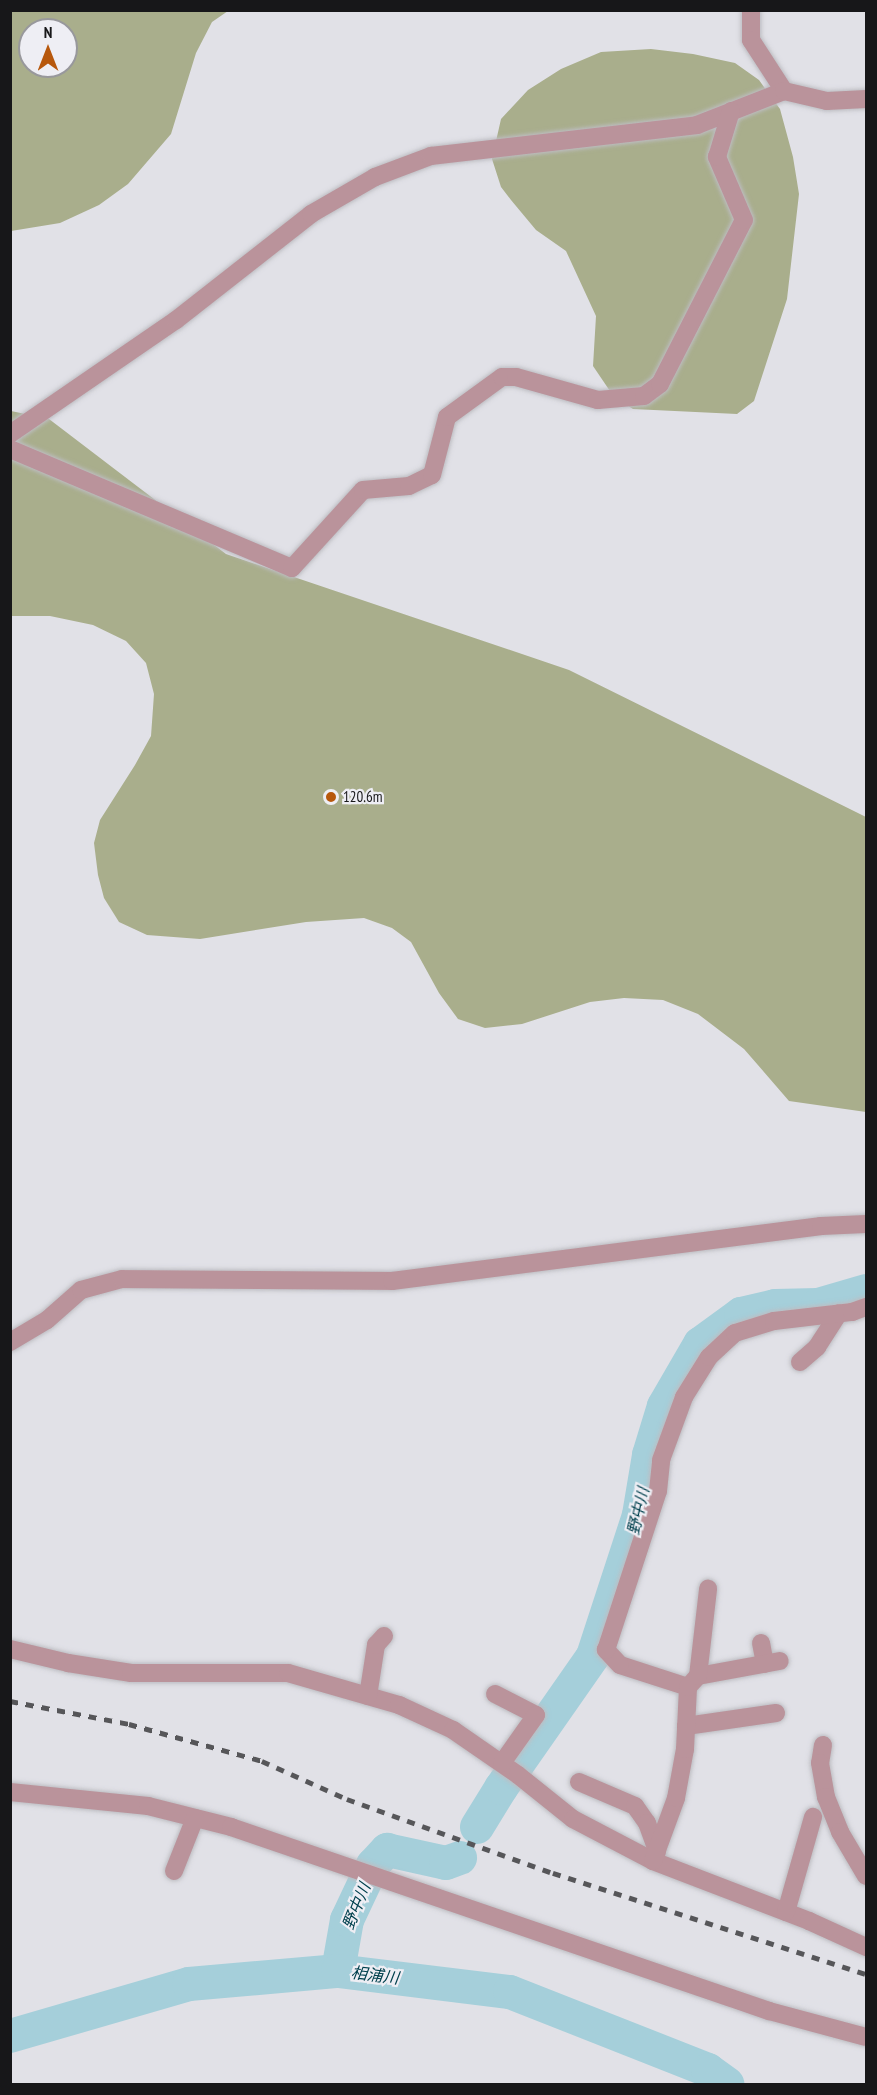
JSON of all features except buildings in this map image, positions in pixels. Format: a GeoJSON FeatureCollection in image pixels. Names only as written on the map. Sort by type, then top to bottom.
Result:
{"type":"FeatureCollection","features":[{"type":"Feature","properties":{"kind":"street"},"geometry":{"type":"LineString","coordinates":[[751,10],[751,40],[784,91]]}},
{"type":"Feature","properties":{"kind":"street"},"geometry":{"type":"LineString","coordinates":[[10,434],[176,320],[311,214],[375,177],[431,156],[627,131],[697,125],[784,91],[827,101],[867,99]]}},
{"type":"Feature","properties":{"kind":"street"},"geometry":{"type":"LineString","coordinates":[[10,449],[292,568],[363,490],[409,486],[432,475],[447,417],[502,377],[516,377],[598,400],[644,396],[660,384],[744,219],[717,157],[731,111]]}},
{"type":"Feature","properties":{"kind":"street"},"geometry":{"type":"LineString","coordinates":[[10,1342],[47,1320],[81,1290],[122,1279],[176,1277],[392,1281],[821,1226],[867,1224]]}},
{"type":"Feature","properties":{"kind":"street"},"geometry":{"type":"LineString","coordinates":[[761,1643],[772,1663],[693,1681],[620,1665],[606,1650],[658,1491],[661,1460],[684,1397],[709,1357],[735,1333],[774,1321],[867,1307]]}},
{"type":"Feature","properties":{"kind":"street"},"geometry":{"type":"LineString","coordinates":[[800,1362],[817,1347],[838,1313]]}},
{"type":"Feature","properties":{"kind":"street"},"geometry":{"type":"LineString","coordinates":[[655,1856],[676,1798],[708,1589]]}},
{"type":"Feature","properties":{"kind":"street"},"geometry":{"type":"LineString","coordinates":[[368,1696],[376,1645],[384,1636]]}},
{"type":"Feature","properties":{"kind":"street"},"geometry":{"type":"LineString","coordinates":[[10,1649],[68,1663],[131,1673],[288,1673],[399,1705],[453,1730],[502,1763],[573,1819],[867,1947]]}},
{"type":"Feature","properties":{"kind":"street"},"geometry":{"type":"LineString","coordinates":[[495,1694],[536,1715],[502,1763]]}},
{"type":"Feature","properties":{"kind":"street"},"geometry":{"type":"LineString","coordinates":[[686,1726],[776,1713]]}},
{"type":"Feature","properties":{"kind":"street"},"geometry":{"type":"LineString","coordinates":[[823,1745],[820,1763],[826,1797],[840,1832],[867,1876]]}},
{"type":"Feature","properties":{"kind":"street"},"geometry":{"type":"LineString","coordinates":[[579,1782],[635,1806],[647,1823],[655,1856]]}},
{"type":"Feature","properties":{"kind":"street"},"geometry":{"type":"LineString","coordinates":[[10,1792],[148,1806],[231,1827],[769,2010],[867,2037]]}},
{"type":"Feature","properties":{"kind":"street"},"geometry":{"type":"LineString","coordinates":[[786,1912],[813,1816]]}},
{"type":"Feature","properties":{"kind":"street"},"geometry":{"type":"LineString","coordinates":[[174,1872],[195,1818]]}},
{"type":"Feature","properties":{"kind":"green space"},"geometry":{"type":"Polygon","coordinates":[[[10,11],[228,11],[212,22],[196,53],[171,134],[128,184],[99,205],[60,223],[11,231],[10,11]]]}},
{"type":"Feature","properties":{"kind":"green space"},"geometry":{"type":"Polygon","coordinates":[[[651,49],[693,54],[735,63],[759,80],[780,109],[793,157],[799,194],[787,299],[754,401],[737,414],[633,409],[614,397],[593,366],[596,316],[566,251],[536,230],[511,200],[501,187],[492,159],[501,119],[528,90],[561,69],[601,52],[651,49]]]}},
{"type":"Feature","properties":{"kind":"green space"},"geometry":{"type":"Polygon","coordinates":[[[11,411],[49,419],[226,554],[569,670],[866,817],[866,1112],[789,1101],[744,1049],[698,1014],[663,1000],[624,998],[590,1002],[522,1024],[485,1028],[458,1019],[439,993],[411,942],[392,928],[364,918],[306,922],[200,939],[147,935],[119,922],[104,898],[94,843],[100,820],[151,736],[154,694],[146,663],[126,641],[93,625],[50,616],[11,616],[11,411]]]}},
{"type":"Feature","properties":{"kind":"waterway","name":"野中川"},"geometry":{"type":"LineString","coordinates":[[477,1827],[501,1788],[593,1656],[639,1515],[649,1455],[664,1406],[700,1344],[741,1314],[775,1306],[818,1305],[866,1291]]}},
{"type":"Feature","properties":{"kind":"waterway","name":"野中川"},"geometry":{"type":"LineString","coordinates":[[338,1971],[347,1920],[373,1865],[387,1850],[446,1863],[460,1858]]}},
{"type":"Feature","properties":{"kind":"waterway","name":"相浦川"},"geometry":{"type":"LineString","coordinates":[[10,2036],[189,1984],[338,1971],[510,1992],[708,2070],[727,2084]]}},
{"type":"Feature","properties":{"kind":"railway"},"geometry":{"type":"LineString","coordinates":[[10,1701],[129,1724],[262,1761],[347,1799],[553,1873],[866,1974]]}},
{"type":"Feature","properties":{"kind":"place","name":"120.6m"},"geometry":{"type":"Point","coordinates":[331,797]}}]}
